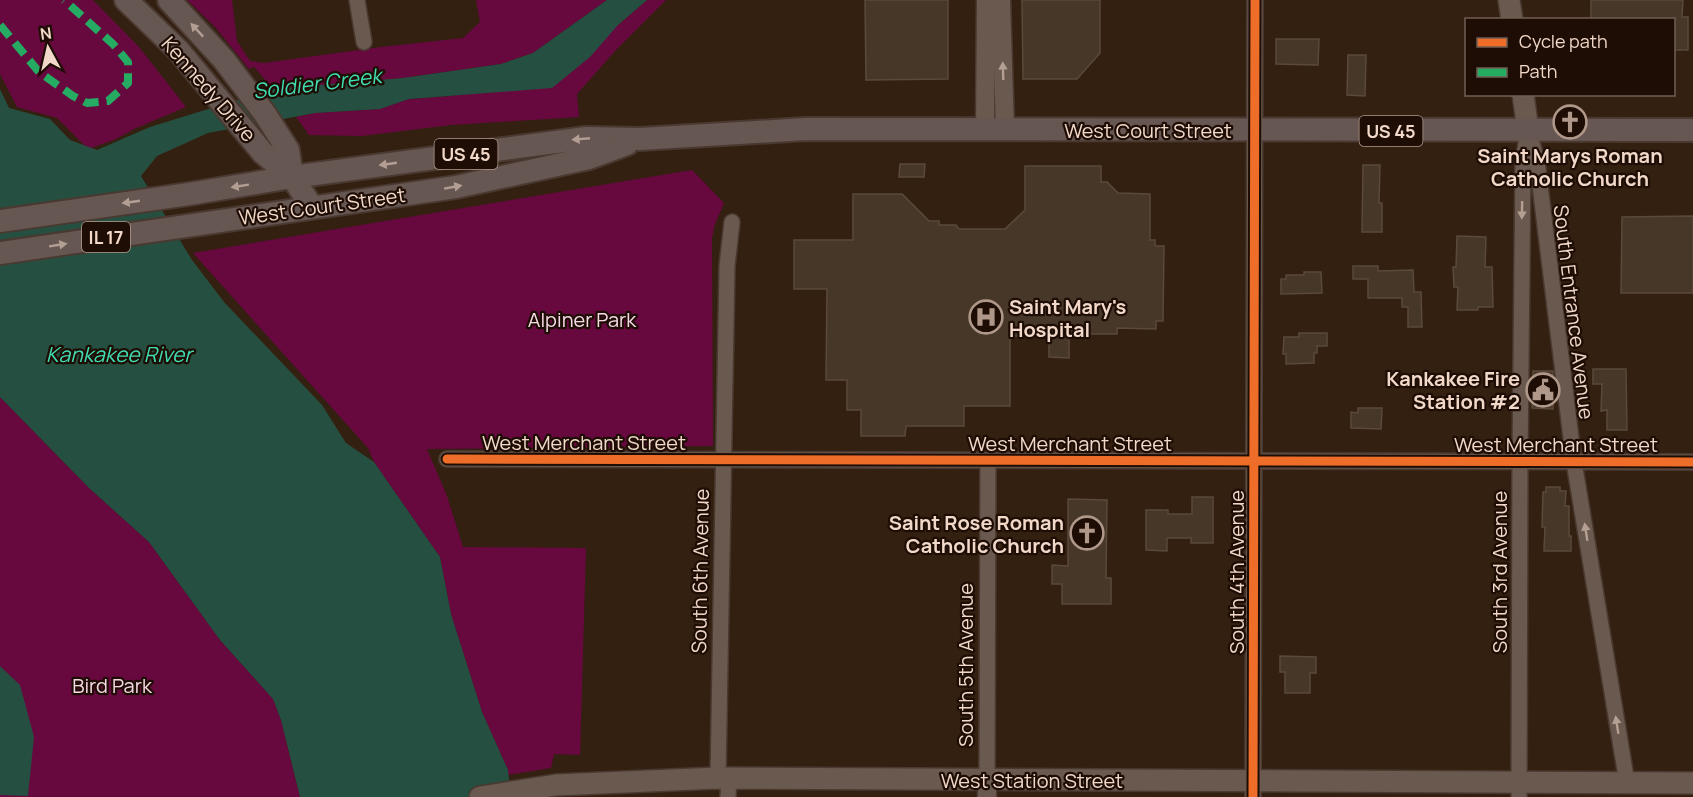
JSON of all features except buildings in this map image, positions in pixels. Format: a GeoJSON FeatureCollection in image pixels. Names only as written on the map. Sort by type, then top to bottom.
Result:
{"type":"FeatureCollection","features":[{"type":"Feature","properties":{"kind":"main road","name":"Kennedy Drive"},"geometry":{"type":"LineString","coordinates":[[126,0],[179,51],[263,153],[292,177],[312,207]]}},
{"type":"Feature","properties":{"kind":"main road","name":"Kennedy Drive"},"geometry":{"type":"LineString","coordinates":[[169,0],[224,60],[265,114],[288,150],[292,177]]}},
{"type":"Feature","properties":{"kind":"main road"},"geometry":{"type":"LineString","coordinates":[[1509,0],[1512,18]]}},
{"type":"Feature","properties":{"kind":"main road"},"geometry":{"type":"LineString","coordinates":[[1523,96],[1528,130]]}},
{"type":"Feature","properties":{"kind":"main road","name":"West Court Street"},"geometry":{"type":"LineString","coordinates":[[0,221],[292,177],[586,138],[640,139],[806,129],[1693,130]]}},
{"type":"Feature","properties":{"kind":"main road","name":"West Court Street"},"geometry":{"type":"LineString","coordinates":[[0,253],[456,187],[589,158],[640,139]]}},
{"type":"Feature","properties":{"kind":"main road","name":"West Station Street"},"geometry":{"type":"LineString","coordinates":[[480,797],[556,785],[725,784],[987,788],[1519,790],[1627,783],[1693,783]]}},
{"type":"Feature","properties":{"kind":"street"},"geometry":{"type":"LineString","coordinates":[[357,0],[364,42]]}},
{"type":"Feature","properties":{"kind":"street"},"geometry":{"type":"LineString","coordinates":[[986,0],[995,130]]}},
{"type":"Feature","properties":{"kind":"street"},"geometry":{"type":"LineString","coordinates":[[995,130],[1001,0]]}},
{"type":"Feature","properties":{"kind":"street","name":"South 4th Avenue"},"geometry":{"type":"LineString","coordinates":[[1253,789],[1255,0]]}},
{"type":"Feature","properties":{"kind":"street","name":"South 3rd Avenue"},"geometry":{"type":"LineString","coordinates":[[1519,790],[1523,162],[1528,130]]}},
{"type":"Feature","properties":{"kind":"street","name":"South Entrance Avenue"},"geometry":{"type":"LineString","coordinates":[[1528,130],[1537,161],[1574,462],[1627,783]]}},
{"type":"Feature","properties":{"kind":"street","name":"South 6th Avenue"},"geometry":{"type":"LineString","coordinates":[[725,784],[723,460],[728,252],[732,222]]}},
{"type":"Feature","properties":{"kind":"street","name":"West Merchant Street"},"geometry":{"type":"LineString","coordinates":[[447,459],[1693,462]]}},
{"type":"Feature","properties":{"kind":"street","name":"South 5th Avenue"},"geometry":{"type":"LineString","coordinates":[[987,788],[988,460]]}},
{"type":"Feature","properties":{"kind":"green space"},"geometry":{"type":"Polygon","coordinates":[[[0,0],[93,0],[139,47],[186,107],[116,139],[88,149],[57,118],[17,107],[0,74],[0,0]]]}},
{"type":"Feature","properties":{"kind":"green space"},"geometry":{"type":"Polygon","coordinates":[[[187,0],[232,0],[237,41],[250,61],[264,63],[463,38],[480,22],[476,0],[607,0],[533,53],[501,64],[403,78],[273,89],[254,67],[249,69],[215,27],[187,0]]]}},
{"type":"Feature","properties":{"kind":"green space"},"geometry":{"type":"Polygon","coordinates":[[[647,0],[666,0],[615,51],[577,94],[579,117],[451,125],[362,136],[309,135],[296,117],[315,113],[380,109],[409,99],[452,96],[618,25],[647,0]]]}},
{"type":"Feature","properties":{"kind":"green space","name":"Alpiner Park"},"geometry":{"type":"Polygon","coordinates":[[[692,170],[724,203],[712,238],[713,446],[427,449],[447,496],[463,547],[586,548],[580,755],[554,754],[551,768],[508,775],[508,770],[482,712],[451,614],[440,557],[374,462],[368,448],[193,253],[692,170]]]}},
{"type":"Feature","properties":{"kind":"green space","name":"Bird Park"},"geometry":{"type":"Polygon","coordinates":[[[0,397],[89,488],[149,542],[220,640],[273,699],[281,720],[300,797],[0,797],[0,397]]]}},
{"type":"Feature","properties":{"kind":"water","name":"Kankakee River"},"geometry":{"type":"Polygon","coordinates":[[[607,0],[647,0],[618,25],[590,57],[552,88],[409,99],[380,109],[315,113],[208,133],[157,156],[141,176],[192,260],[224,302],[322,405],[346,443],[374,462],[440,557],[451,614],[482,712],[508,770],[511,797],[300,797],[281,720],[273,699],[220,640],[149,542],[89,488],[0,397],[0,89],[9,108],[50,119],[70,140],[97,150],[150,127],[273,89],[403,78],[501,64],[533,53],[607,0]]]}},
{"type":"Feature","properties":{"kind":"water"},"geometry":{"type":"Polygon","coordinates":[[[0,666],[20,685],[34,737],[28,796],[0,795],[0,666]]]}},
{"type":"Feature","properties":{"kind":"marked path"},"geometry":{"type":"LineString","coordinates":[[0,25],[39,72],[73,96],[87,103],[108,101],[128,83],[128,62],[113,44],[64,0]]}},
{"type":"Feature","properties":{"kind":"cycle path"},"geometry":{"type":"LineString","coordinates":[[1253,797],[1255,0]]}},
{"type":"Feature","properties":{"kind":"cycle path"},"geometry":{"type":"LineString","coordinates":[[447,459],[1693,462]]}},
{"type":"Feature","properties":{"kind":"place","name":"Saint Marys Roman Catholic Church"},"geometry":{"type":"Point","coordinates":[1570,122]}},
{"type":"Feature","properties":{"kind":"place","name":"Saint Mary's Hospital"},"geometry":{"type":"Point","coordinates":[986,317]}},
{"type":"Feature","properties":{"kind":"place","name":"Kankakee Fire Station #2"},"geometry":{"type":"Point","coordinates":[1543,390]}},
{"type":"Feature","properties":{"kind":"place","name":"Saint Rose Roman Catholic Church"},"geometry":{"type":"Point","coordinates":[1087,533]}},
{"type":"Feature","properties":{"kind":"water label","name":"Soldier Creek"},"geometry":{"type":"Point","coordinates":[317,83]}}]}
